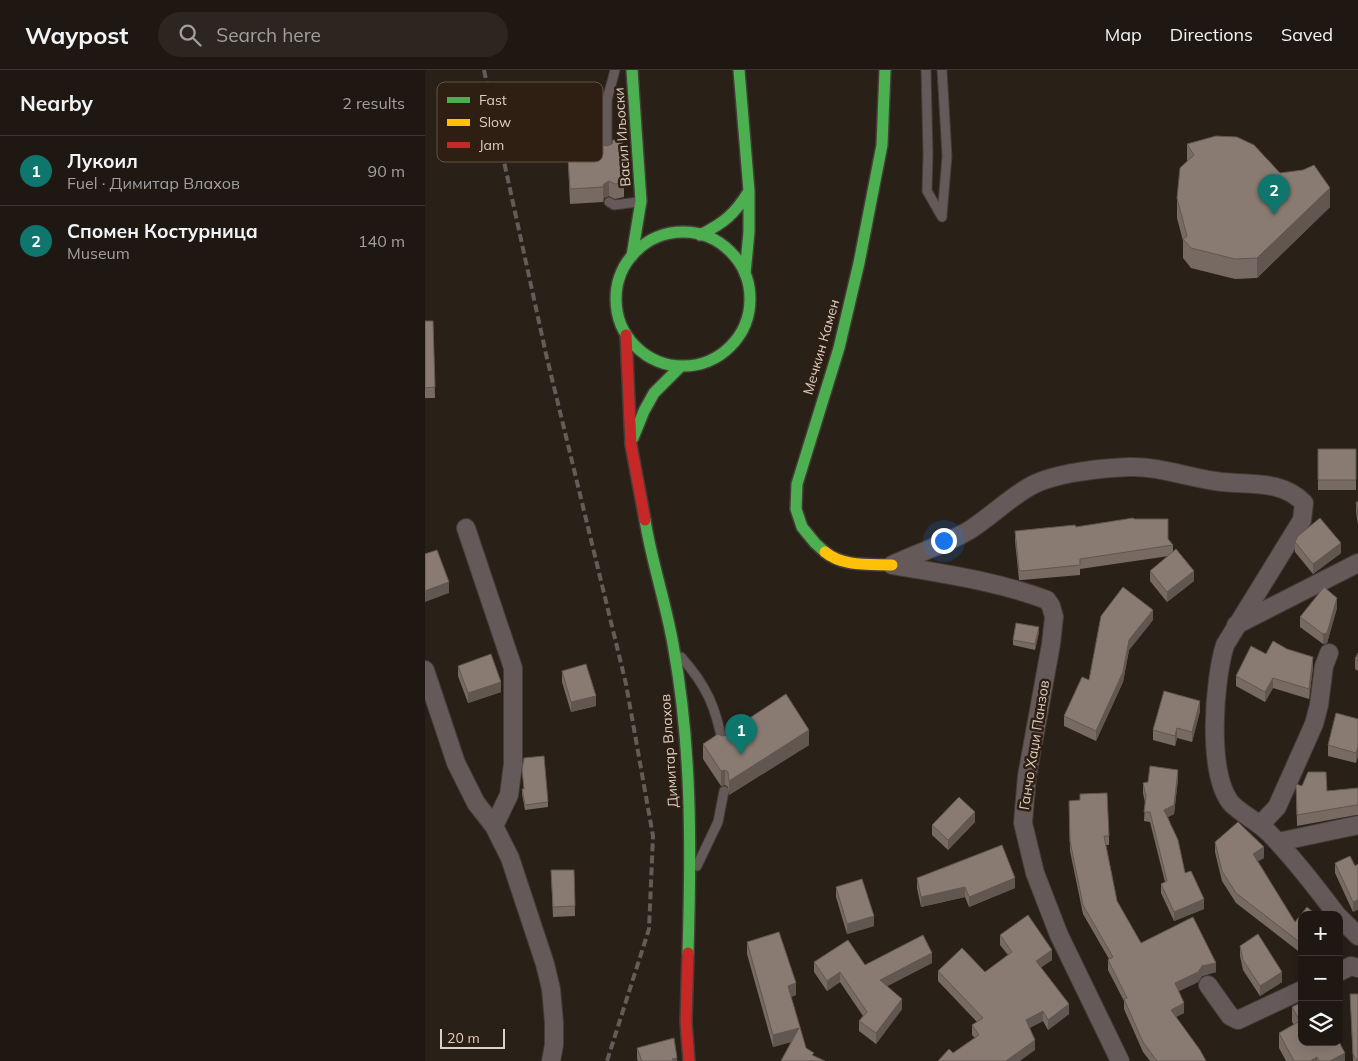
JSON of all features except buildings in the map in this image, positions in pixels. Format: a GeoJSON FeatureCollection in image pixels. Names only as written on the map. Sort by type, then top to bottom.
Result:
{"type":"FeatureCollection","features":[{"type":"Feature","properties":{"kind":"main road","name":"Васил Иљоски"},"geometry":{"type":"LineString","coordinates":[[632,70],[641,201],[632,256]]}},
{"type":"Feature","properties":{"kind":"main road"},"geometry":{"type":"LineString","coordinates":[[739,70],[749,191],[749,232],[745,274],[750,300],[745,326],[729,348],[706,362],[679,367],[659,362],[640,351],[626,335],[617,316],[615,294],[620,274],[632,256],[643,245],[667,230],[700,234],[719,242],[734,256],[745,274]]}},
{"type":"Feature","properties":{"kind":"main road","name":"Мечкин Камен"},"geometry":{"type":"LineString","coordinates":[[885,70],[882,145],[861,253],[839,348],[797,484],[796,509],[803,527],[815,543],[831,557],[847,563],[892,565]]}},
{"type":"Feature","properties":{"kind":"main road"},"geometry":{"type":"LineString","coordinates":[[700,234],[725,223],[738,211],[749,191]]}},
{"type":"Feature","properties":{"kind":"main road"},"geometry":{"type":"LineString","coordinates":[[641,201],[651,214]]}},
{"type":"Feature","properties":{"kind":"main road","name":"Димитар Влахов"},"geometry":{"type":"LineString","coordinates":[[626,335],[631,445],[649,545],[674,649],[683,714],[687,769],[690,880],[686,1022],[689,1061]]}},
{"type":"Feature","properties":{"kind":"main road"},"geometry":{"type":"LineString","coordinates":[[631,445],[644,411],[654,392],[679,367]]}},
{"type":"Feature","properties":{"kind":"street"},"geometry":{"type":"LineString","coordinates":[[892,565],[967,531],[1030,486],[1062,476],[1130,467],[1167,470],[1198,479],[1278,487],[1295,494],[1304,503],[1302,520],[1236,625],[1225,645],[1219,664],[1214,708],[1220,780],[1231,802],[1260,825],[1277,842],[1334,911]]}},
{"type":"Feature","properties":{"kind":"street"},"geometry":{"type":"LineString","coordinates":[[466,528],[513,668],[512,772],[509,795],[494,826]]}},
{"type":"Feature","properties":{"kind":"street"},"geometry":{"type":"LineString","coordinates":[[1236,625],[1358,563]]}},
{"type":"Feature","properties":{"kind":"street","name":"Ганчо Хаџи Панзов"},"geometry":{"type":"LineString","coordinates":[[892,565],[1001,585],[1047,600],[1051,606],[1054,617],[1051,644],[1027,776],[1023,823],[1035,873],[1059,936],[1120,1061]]}},
{"type":"Feature","properties":{"kind":"street"},"geometry":{"type":"LineString","coordinates":[[1260,825],[1277,806],[1314,724],[1319,705],[1324,666],[1329,653]]}},
{"type":"Feature","properties":{"kind":"street"},"geometry":{"type":"LineString","coordinates":[[425,670],[456,763],[476,803],[494,826],[510,858],[545,964],[551,989],[554,1045],[551,1061]]}},
{"type":"Feature","properties":{"kind":"street"},"geometry":{"type":"LineString","coordinates":[[1277,842],[1358,825]]}},
{"type":"Feature","properties":{"kind":"street"},"geometry":{"type":"LineString","coordinates":[[1343,921],[1358,936]]}},
{"type":"Feature","properties":{"kind":"street"},"geometry":{"type":"LineString","coordinates":[[1343,970],[1351,966],[1358,968]]}},
{"type":"Feature","properties":{"kind":"street"},"geometry":{"type":"LineString","coordinates":[[1208,985],[1231,1016],[1238,1020],[1298,992]]}},
{"type":"Feature","properties":{"kind":"lane"},"geometry":{"type":"LineString","coordinates":[[607,155],[607,100],[615,70]]}},
{"type":"Feature","properties":{"kind":"lane"},"geometry":{"type":"LineString","coordinates":[[926,70],[927,191],[942,217],[947,156],[942,70]]}},
{"type":"Feature","properties":{"kind":"lane"},"geometry":{"type":"LineString","coordinates":[[609,202],[614,205],[641,201]]}},
{"type":"Feature","properties":{"kind":"lane"},"geometry":{"type":"LineString","coordinates":[[674,649],[699,679],[711,700],[718,718],[723,746]]}},
{"type":"Feature","properties":{"kind":"lane"},"geometry":{"type":"LineString","coordinates":[[690,880],[718,822],[724,791]]}},
{"type":"Feature","properties":{"kind":"railway"},"geometry":{"type":"LineString","coordinates":[[484,70],[487,82]]}},
{"type":"Feature","properties":{"kind":"railway"},"geometry":{"type":"LineString","coordinates":[[504,162],[546,354],[626,684],[653,836],[649,929],[607,1061]]}},
{"type":"Feature","properties":{"kind":"traffic: fast"},"geometry":{"type":"LineString","coordinates":[[632,70],[641,201],[632,256]]}},
{"type":"Feature","properties":{"kind":"traffic: fast"},"geometry":{"type":"LineString","coordinates":[[739,70],[749,191],[749,232],[745,274]]}},
{"type":"Feature","properties":{"kind":"traffic: fast"},"geometry":{"type":"LineString","coordinates":[[825,552],[802,527],[796,509],[797,484],[839,348],[859,263],[882,145],[885,70]]}},
{"type":"Feature","properties":{"kind":"traffic: fast"},"geometry":{"type":"LineString","coordinates":[[700,235],[728,217],[739,206],[749,191]]}},
{"type":"Feature","properties":{"kind":"traffic: fast"},"geometry":{"type":"LineString","coordinates":[[683,232],[709,237],[730,252],[745,273],[750,299],[745,325],[730,346],[709,361],[683,366],[657,361],[636,346],[621,325],[616,299],[621,273],[636,252],[657,237],[683,232]]}},
{"type":"Feature","properties":{"kind":"traffic: fast"},"geometry":{"type":"LineString","coordinates":[[633,438],[654,393],[680,367]]}},
{"type":"Feature","properties":{"kind":"traffic: fast"},"geometry":{"type":"LineString","coordinates":[[645,520],[671,634],[684,725],[690,839],[688,953]]}},
{"type":"Feature","properties":{"kind":"traffic: slow"},"geometry":{"type":"LineString","coordinates":[[825,552],[832,557],[848,562],[892,565]]}},
{"type":"Feature","properties":{"kind":"traffic: jam"},"geometry":{"type":"LineString","coordinates":[[626,335],[631,445],[645,520]]}},
{"type":"Feature","properties":{"kind":"traffic: jam"},"geometry":{"type":"LineString","coordinates":[[688,953],[686,1022],[689,1061]]}},
{"type":"Feature","properties":{"kind":"place","name":"Спомен Костурница"},"geometry":{"type":"Point","coordinates":[1274,215]}},
{"type":"Feature","properties":{"kind":"place","name":"Лукоил"},"geometry":{"type":"Point","coordinates":[741,755]}}]}
